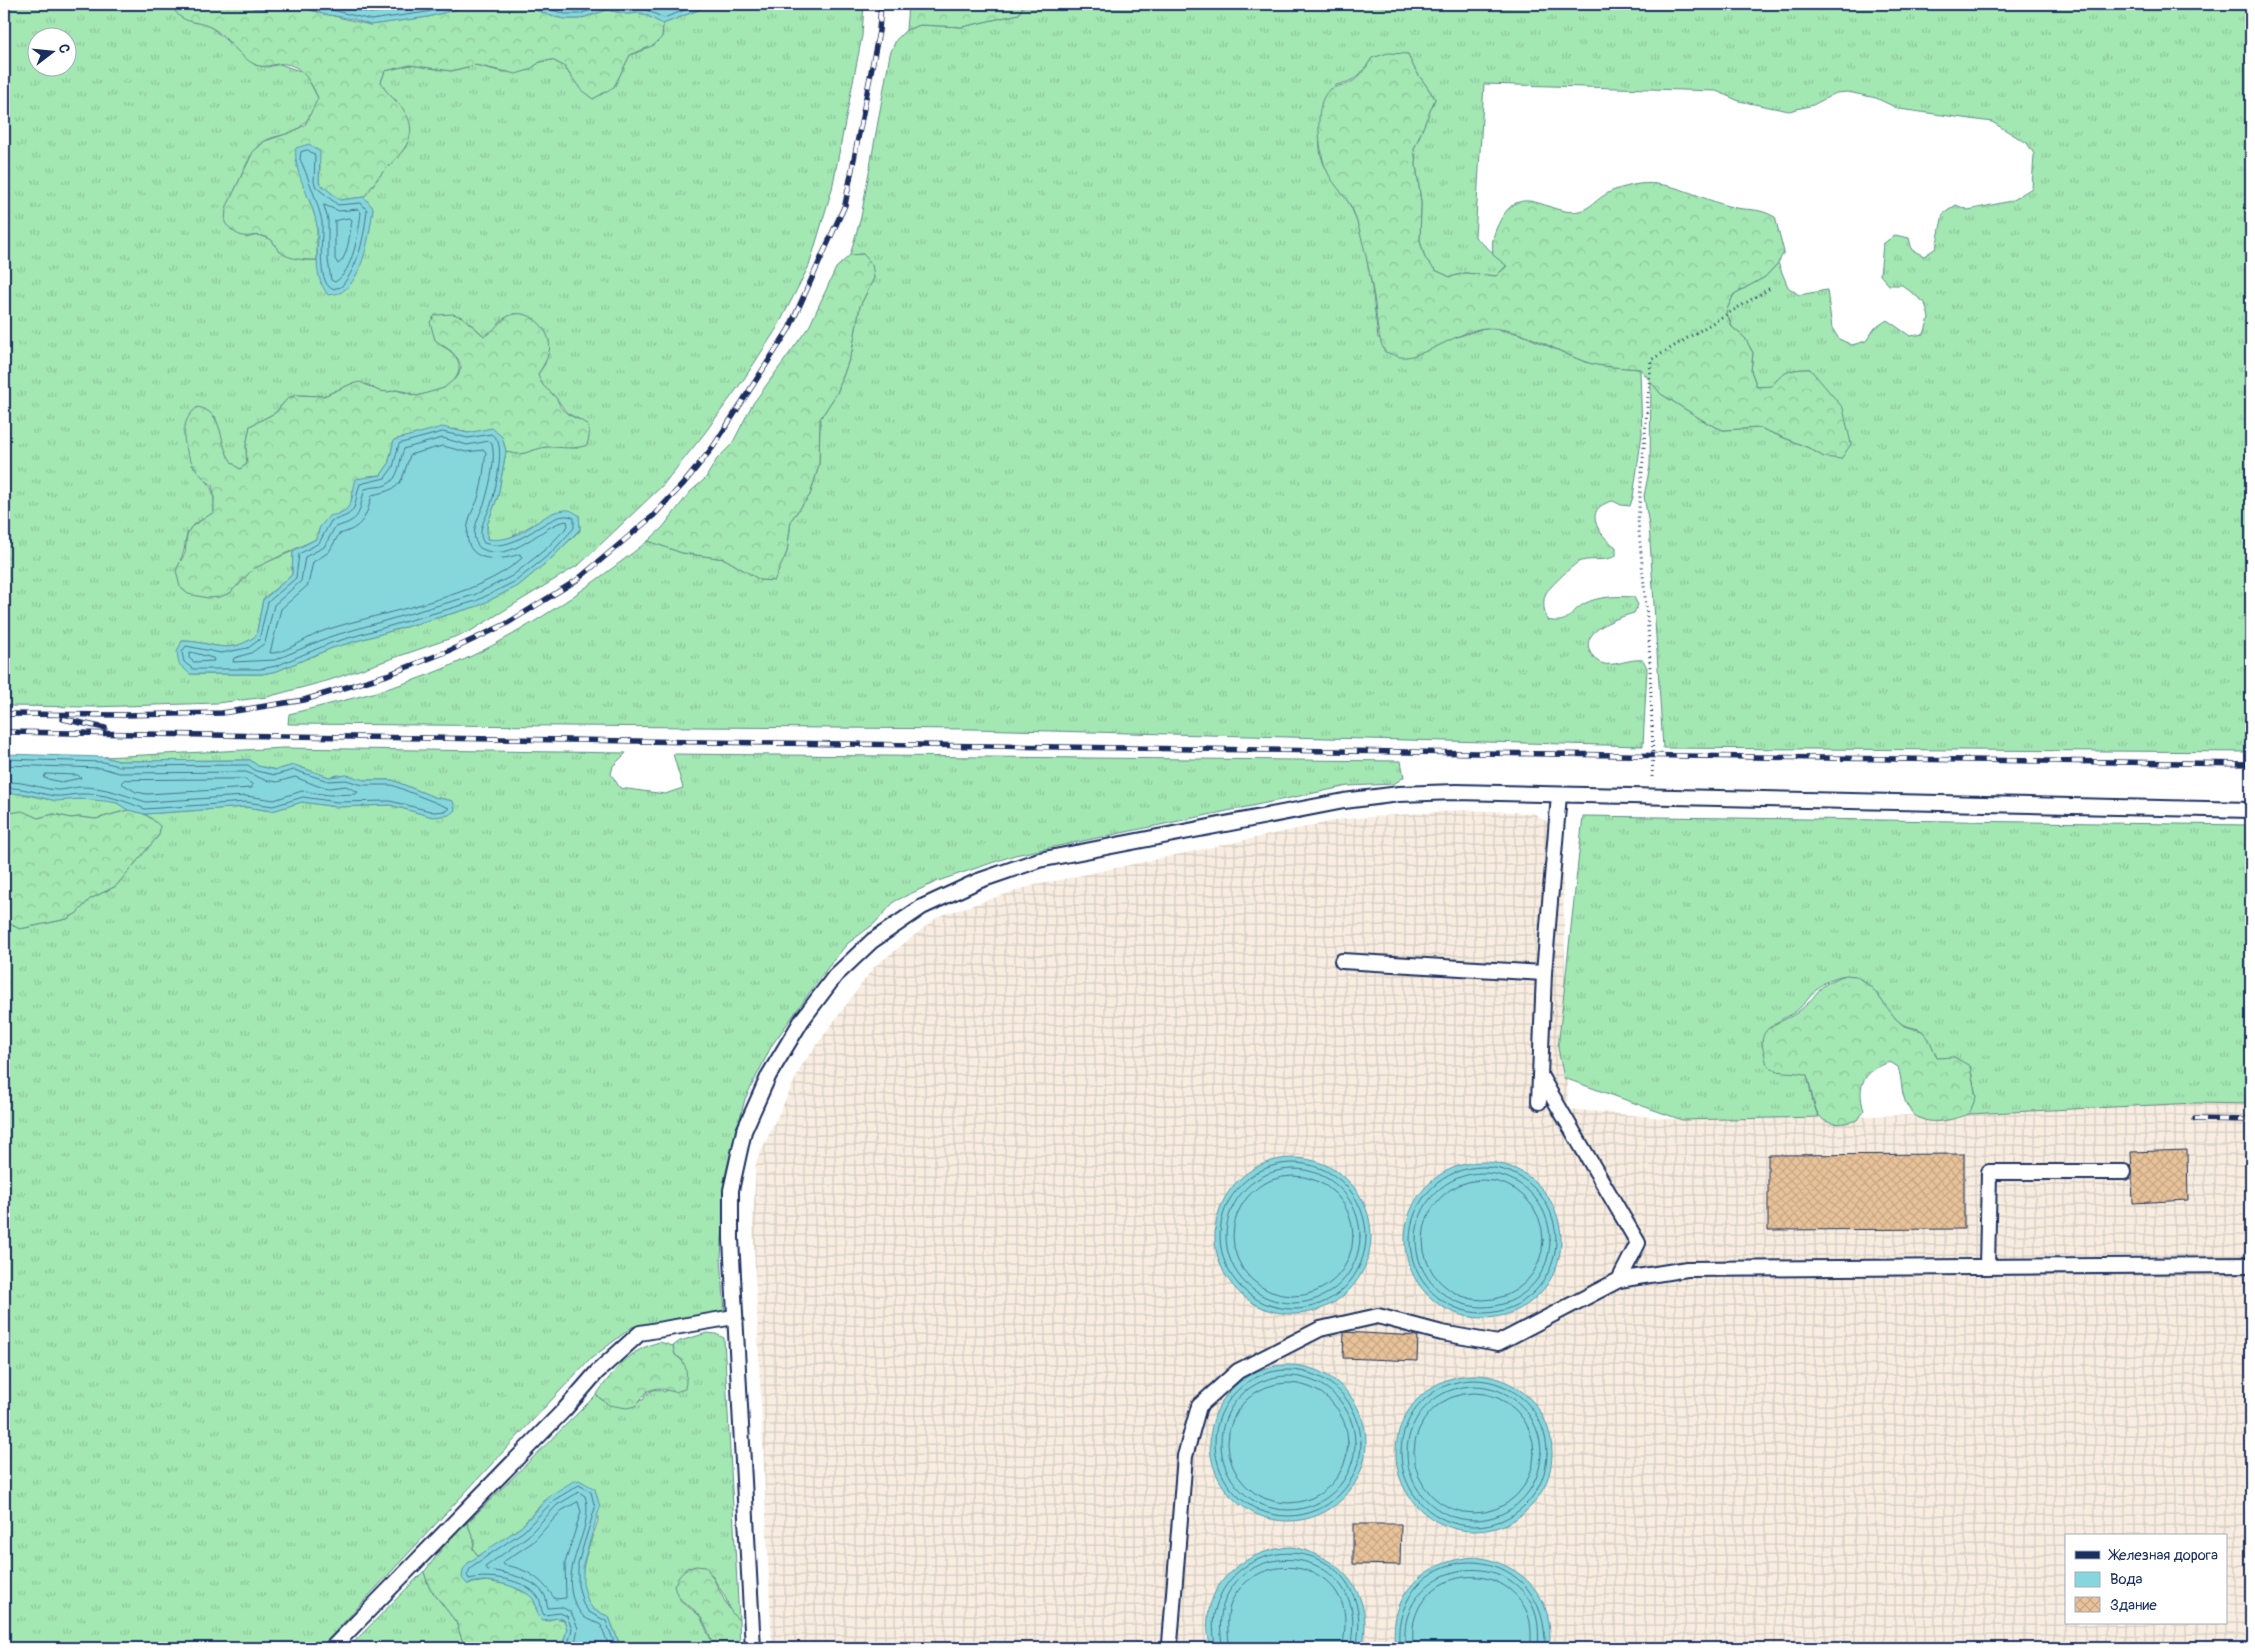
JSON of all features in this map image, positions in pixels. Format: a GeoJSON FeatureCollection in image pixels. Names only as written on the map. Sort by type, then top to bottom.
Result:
{"type":"FeatureCollection","features":[{"type":"Feature","properties":{"kind":"lane"},"geometry":{"type":"LineString","coordinates":[[753,1648],[730,1239],[731,1190],[744,1131],[769,1075],[802,1020],[835,976],[872,942],[922,907],[978,881],[1039,860],[1344,801],[1399,794],[1456,792],[1650,798],[2251,810]]}},
{"type":"Feature","properties":{"kind":"lane"},"geometry":{"type":"LineString","coordinates":[[1539,1102],[1542,1077],[1544,973],[1559,795]]}},
{"type":"Feature","properties":{"kind":"lane"},"geometry":{"type":"LineString","coordinates":[[1342,961],[1544,973]]}},
{"type":"Feature","properties":{"kind":"lane"},"geometry":{"type":"LineString","coordinates":[[1542,1077],[1638,1243],[1619,1280]]}},
{"type":"Feature","properties":{"kind":"lane"},"geometry":{"type":"LineString","coordinates":[[1987,1267],[1989,1172],[2124,1172]]}},
{"type":"Feature","properties":{"kind":"lane"},"geometry":{"type":"LineString","coordinates":[[1173,1648],[1170,1643],[1185,1456],[1199,1406],[1238,1372],[1320,1329],[1378,1316],[1442,1333],[1498,1343],[1619,1280],[1687,1269],[2251,1266]]}},
{"type":"Feature","properties":{"kind":"lane"},"geometry":{"type":"LineString","coordinates":[[332,1648],[565,1409],[597,1372],[640,1333],[734,1317]]}},
{"type":"Feature","properties":{"kind":"path"},"geometry":{"type":"LineString","coordinates":[[1650,798],[1653,756],[1649,639],[1638,521],[1651,360],[1772,288]]}},
{"type":"Feature","properties":{"kind":"shaded area"},"geometry":{"type":"Polygon","coordinates":[[[1465,810],[1533,813],[1562,831],[1568,1109],[1682,1120],[1969,1114],[2195,1103],[2251,1104],[2251,1648],[772,1648],[753,1224],[756,1162],[802,1065],[874,967],[939,916],[1031,886],[1343,819],[1465,810]]]}},
{"type":"Feature","properties":{"kind":"green space"},"geometry":{"type":"Polygon","coordinates":[[[4,4],[171,4],[174,9],[212,28],[255,65],[268,67],[280,64],[305,73],[318,98],[313,110],[299,128],[287,134],[270,138],[259,146],[246,165],[233,194],[246,238],[258,235],[271,239],[279,251],[304,260],[317,260],[321,284],[359,267],[368,239],[373,208],[364,197],[382,173],[406,147],[397,101],[386,93],[381,82],[385,71],[410,65],[451,71],[475,65],[503,72],[529,70],[540,62],[552,60],[564,66],[572,78],[593,99],[614,87],[630,55],[641,51],[662,37],[663,24],[713,4],[864,4],[862,36],[832,189],[809,266],[777,328],[744,379],[704,434],[663,485],[580,564],[469,632],[330,680],[267,697],[217,703],[93,707],[4,706],[4,4]],[[513,314],[492,332],[484,336],[470,323],[442,346],[454,355],[459,366],[456,378],[444,388],[416,396],[407,392],[396,390],[388,392],[378,391],[369,385],[351,384],[324,396],[297,395],[288,398],[275,413],[250,426],[246,446],[247,464],[240,469],[229,459],[223,446],[215,416],[192,465],[210,486],[214,497],[214,512],[190,529],[186,536],[184,552],[180,560],[238,586],[253,568],[293,551],[292,575],[263,599],[256,636],[236,646],[228,647],[182,641],[190,674],[262,674],[277,671],[332,648],[478,606],[518,586],[554,556],[580,530],[579,515],[555,512],[511,537],[499,541],[487,539],[487,525],[498,496],[506,451],[521,454],[549,446],[578,448],[579,419],[565,410],[543,385],[538,374],[545,364],[549,341],[535,321],[520,314],[513,314]]]}},
{"type":"Feature","properties":{"kind":"green space"},"geometry":{"type":"Polygon","coordinates":[[[171,4],[247,4],[253,8],[298,4],[310,10],[370,25],[428,17],[475,4],[521,4],[551,16],[565,19],[579,19],[607,10],[627,14],[642,13],[663,24],[662,37],[654,45],[630,55],[614,87],[593,99],[581,90],[564,66],[552,60],[540,62],[529,70],[516,74],[475,65],[451,71],[410,65],[385,71],[381,82],[386,91],[405,112],[411,130],[410,138],[402,152],[380,175],[364,197],[340,200],[319,183],[320,166],[295,160],[317,222],[317,260],[307,260],[292,258],[283,254],[271,240],[263,236],[238,235],[225,223],[226,208],[253,152],[265,141],[292,132],[305,125],[318,98],[312,86],[304,74],[293,66],[286,64],[256,65],[244,57],[212,28],[179,16],[171,4]]]}},
{"type":"Feature","properties":{"kind":"green space"},"geometry":{"type":"Polygon","coordinates":[[[908,4],[1024,4],[1019,14],[962,27],[920,25],[906,30],[908,4]]]}},
{"type":"Feature","properties":{"kind":"green space"},"geometry":{"type":"Polygon","coordinates":[[[1024,4],[2251,4],[2251,752],[1663,748],[1649,525],[1644,496],[1650,466],[1651,380],[1661,394],[1709,424],[1723,430],[1760,428],[1809,448],[1824,457],[1821,383],[1810,369],[1804,369],[1793,370],[1784,374],[1772,387],[1757,387],[1751,371],[1753,353],[1745,338],[1732,327],[1726,311],[1734,294],[1765,277],[1778,263],[1788,287],[1799,295],[1827,290],[1832,328],[1839,339],[1852,345],[1866,341],[1875,328],[1887,320],[1910,336],[1924,334],[1929,318],[1925,303],[1902,285],[1889,285],[1880,275],[1883,244],[1895,235],[1909,238],[1912,250],[1924,256],[1936,248],[1943,214],[1956,205],[1968,210],[2011,201],[2032,188],[2034,154],[2027,143],[1992,122],[1899,109],[1876,98],[1848,92],[1836,93],[1813,105],[1789,111],[1739,101],[1716,91],[1484,84],[1475,237],[1507,265],[1496,276],[1465,273],[1450,277],[1435,270],[1425,258],[1420,241],[1421,203],[1414,149],[1435,99],[1417,72],[1408,54],[1372,58],[1365,69],[1353,79],[1336,85],[1321,128],[1320,150],[1323,161],[1331,177],[1349,203],[1364,244],[1378,338],[1435,347],[1451,339],[1484,328],[1501,330],[1520,334],[1585,362],[1603,366],[1640,369],[1642,434],[1633,497],[1630,506],[1621,505],[1613,501],[1603,504],[1597,509],[1595,515],[1596,522],[1603,536],[1616,547],[1616,556],[1607,559],[1578,562],[1548,590],[1545,596],[1544,610],[1547,620],[1560,621],[1565,620],[1579,607],[1595,599],[1634,597],[1638,605],[1634,613],[1611,621],[1595,631],[1590,637],[1588,644],[1590,652],[1601,663],[1611,664],[1643,660],[1647,668],[1643,746],[971,729],[288,724],[289,714],[396,686],[464,660],[497,643],[559,606],[648,541],[682,553],[725,559],[760,580],[774,580],[787,552],[791,520],[810,495],[819,465],[820,419],[837,393],[852,351],[860,306],[874,278],[863,254],[850,255],[861,217],[890,54],[896,40],[906,30],[920,25],[962,27],[1019,14],[1024,4]]]}},
{"type":"Feature","properties":{"kind":"green space"},"geometry":{"type":"Polygon","coordinates":[[[1388,53],[1408,54],[1417,72],[1435,99],[1414,149],[1421,203],[1420,241],[1425,258],[1435,270],[1450,277],[1465,273],[1496,276],[1507,266],[1493,255],[1493,240],[1501,219],[1509,208],[1518,202],[1528,201],[1568,211],[1579,211],[1617,189],[1633,185],[1658,184],[1670,186],[1735,208],[1762,211],[1775,217],[1784,252],[1778,263],[1765,277],[1734,294],[1726,311],[1732,327],[1745,338],[1753,353],[1751,371],[1757,387],[1772,386],[1780,377],[1788,372],[1810,369],[1843,408],[1851,444],[1841,459],[1824,457],[1809,448],[1760,428],[1723,430],[1709,424],[1661,394],[1640,369],[1590,363],[1512,331],[1486,328],[1476,330],[1409,357],[1400,357],[1385,352],[1378,332],[1374,297],[1358,226],[1350,204],[1330,177],[1324,164],[1320,145],[1319,123],[1321,104],[1327,93],[1333,88],[1356,79],[1364,71],[1372,58],[1388,53]]]}},
{"type":"Feature","properties":{"kind":"green space"},"geometry":{"type":"Polygon","coordinates":[[[863,254],[872,264],[874,278],[860,306],[852,351],[837,393],[820,419],[819,465],[810,495],[791,520],[787,552],[774,581],[760,580],[725,559],[682,553],[648,541],[663,527],[690,492],[705,479],[717,459],[732,444],[752,405],[810,325],[836,268],[850,255],[863,254]]]}},
{"type":"Feature","properties":{"kind":"green space"},"geometry":{"type":"Polygon","coordinates":[[[453,314],[462,317],[484,336],[492,331],[503,319],[511,315],[524,314],[540,324],[547,335],[550,345],[547,358],[538,374],[543,385],[557,399],[562,409],[567,414],[587,425],[589,436],[587,445],[572,448],[548,447],[517,454],[506,451],[502,437],[492,429],[468,433],[455,429],[418,434],[394,440],[388,465],[381,475],[368,476],[352,491],[351,504],[342,514],[320,527],[316,539],[253,569],[230,593],[220,597],[208,598],[188,594],[180,587],[176,570],[185,553],[187,535],[191,527],[214,512],[212,485],[196,469],[190,459],[184,436],[185,425],[190,415],[198,407],[208,411],[214,418],[227,454],[240,469],[247,464],[246,446],[250,426],[275,413],[288,398],[297,395],[324,396],[360,382],[379,391],[388,392],[396,390],[417,396],[444,388],[458,376],[461,367],[458,359],[451,351],[435,340],[430,322],[435,315],[453,314]]]}},
{"type":"Feature","properties":{"kind":"green space"},"geometry":{"type":"Polygon","coordinates":[[[284,748],[626,753],[613,766],[611,774],[620,788],[665,794],[683,788],[673,754],[1401,761],[1404,777],[1394,784],[1348,786],[1015,855],[938,881],[895,901],[874,924],[847,944],[826,970],[772,1045],[745,1099],[726,1173],[721,1258],[725,1312],[632,1327],[588,1361],[320,1648],[4,1648],[4,921],[20,929],[67,919],[77,913],[90,899],[116,886],[159,835],[152,819],[145,814],[246,807],[272,811],[302,802],[337,807],[390,805],[433,817],[453,801],[434,797],[392,780],[364,780],[338,775],[329,777],[294,765],[276,770],[258,766],[250,760],[119,761],[104,757],[284,748]]]}},
{"type":"Feature","properties":{"kind":"green space"},"geometry":{"type":"Polygon","coordinates":[[[4,793],[56,800],[100,799],[120,804],[128,810],[96,819],[71,818],[54,814],[38,818],[4,814],[4,793]]]}},
{"type":"Feature","properties":{"kind":"green space"},"geometry":{"type":"Polygon","coordinates":[[[128,810],[142,813],[153,820],[160,826],[159,835],[116,886],[90,899],[77,913],[67,919],[20,929],[4,921],[4,814],[22,811],[38,818],[54,814],[71,818],[96,819],[128,810]]]}},
{"type":"Feature","properties":{"kind":"green space"},"geometry":{"type":"Polygon","coordinates":[[[1583,816],[2251,825],[2251,1104],[2195,1103],[1969,1114],[1976,1096],[1970,1066],[1937,1058],[1922,1031],[1898,1021],[1870,986],[1853,976],[1842,976],[1829,980],[1817,989],[1797,1011],[1782,1019],[1787,1072],[1797,1071],[1807,1075],[1816,1112],[1819,1117],[1682,1120],[1564,1078],[1558,1048],[1583,816]]]}},
{"type":"Feature","properties":{"kind":"green space"},"geometry":{"type":"Polygon","coordinates":[[[1846,975],[1856,976],[1872,988],[1896,1019],[1904,1026],[1922,1031],[1929,1039],[1937,1058],[1954,1057],[1970,1066],[1976,1097],[1969,1114],[1942,1121],[1924,1120],[1916,1116],[1905,1101],[1898,1067],[1890,1062],[1868,1074],[1864,1080],[1861,1093],[1864,1111],[1858,1120],[1831,1123],[1823,1120],[1818,1114],[1807,1075],[1775,1070],[1767,1064],[1762,1043],[1763,1036],[1767,1030],[1799,1011],[1828,982],[1846,975]]]}},
{"type":"Feature","properties":{"kind":"green space"},"geometry":{"type":"Polygon","coordinates":[[[707,1333],[716,1334],[724,1338],[739,1620],[732,1616],[726,1599],[711,1574],[688,1567],[683,1573],[680,1600],[700,1616],[711,1640],[706,1647],[617,1648],[619,1643],[609,1617],[592,1608],[585,1598],[582,1587],[584,1563],[599,1517],[559,1491],[544,1501],[521,1527],[479,1557],[473,1549],[474,1540],[467,1523],[596,1395],[602,1400],[643,1400],[652,1390],[665,1392],[683,1360],[675,1355],[673,1346],[680,1341],[707,1333]]]}},
{"type":"Feature","properties":{"kind":"green space"},"geometry":{"type":"Polygon","coordinates":[[[660,1342],[673,1346],[675,1355],[683,1362],[686,1370],[685,1389],[675,1392],[657,1388],[648,1391],[635,1406],[627,1408],[609,1405],[596,1395],[623,1362],[639,1350],[660,1342]]]}},
{"type":"Feature","properties":{"kind":"green space"},"geometry":{"type":"Polygon","coordinates":[[[467,1523],[474,1540],[473,1549],[479,1557],[468,1563],[467,1584],[486,1581],[509,1585],[530,1595],[535,1601],[536,1609],[546,1621],[555,1618],[564,1620],[567,1629],[562,1648],[465,1648],[456,1622],[429,1587],[424,1572],[458,1528],[467,1523]]]}},
{"type":"Feature","properties":{"kind":"green space"},"geometry":{"type":"Polygon","coordinates":[[[696,1566],[706,1567],[726,1604],[739,1620],[740,1648],[704,1648],[711,1640],[703,1620],[681,1600],[674,1586],[682,1573],[696,1566]]]}},
{"type":"Feature","properties":{"kind":"green space"},"geometry":{"type":"Polygon","coordinates":[[[424,1571],[429,1587],[456,1622],[465,1648],[348,1648],[424,1571]]]}},
{"type":"Feature","properties":{"kind":"water"},"geometry":{"type":"Polygon","coordinates":[[[247,4],[292,4],[258,9],[247,4]]]}},
{"type":"Feature","properties":{"kind":"water"},"geometry":{"type":"Polygon","coordinates":[[[298,4],[475,4],[428,17],[370,25],[353,19],[323,14],[298,4]]]}},
{"type":"Feature","properties":{"kind":"water"},"geometry":{"type":"Polygon","coordinates":[[[522,4],[713,4],[663,24],[642,13],[627,14],[607,10],[579,19],[565,19],[551,16],[522,4]]]}},
{"type":"Feature","properties":{"kind":"water"},"geometry":{"type":"Polygon","coordinates":[[[309,144],[320,152],[319,183],[340,200],[364,197],[373,208],[368,241],[361,265],[350,284],[342,292],[336,294],[328,295],[319,276],[317,267],[316,221],[297,167],[296,148],[309,144]]]}},
{"type":"Feature","properties":{"kind":"water"},"geometry":{"type":"Polygon","coordinates":[[[442,427],[468,433],[492,428],[502,437],[506,451],[498,496],[487,525],[487,539],[511,537],[555,512],[565,510],[579,515],[580,529],[554,556],[518,586],[478,606],[332,648],[277,671],[262,674],[190,674],[179,664],[177,652],[182,641],[228,647],[236,646],[256,636],[263,600],[292,575],[293,551],[316,539],[320,527],[329,516],[347,508],[352,499],[356,479],[381,475],[388,465],[394,440],[442,427]]]}},
{"type":"Feature","properties":{"kind":"water"},"geometry":{"type":"Polygon","coordinates":[[[4,754],[104,757],[119,761],[250,760],[258,766],[276,770],[294,765],[329,777],[347,775],[364,780],[392,780],[434,797],[453,801],[455,810],[449,815],[433,817],[390,805],[337,807],[302,802],[272,811],[246,807],[145,814],[128,810],[117,803],[105,801],[80,799],[56,801],[26,794],[4,793],[4,754]]]}},
{"type":"Feature","properties":{"kind":"water"},"geometry":{"type":"Polygon","coordinates":[[[1285,1158],[1301,1158],[1316,1161],[1330,1167],[1343,1175],[1354,1186],[1368,1213],[1371,1236],[1370,1251],[1362,1273],[1354,1286],[1343,1297],[1316,1311],[1301,1314],[1285,1314],[1270,1311],[1256,1305],[1243,1297],[1232,1286],[1218,1259],[1215,1244],[1215,1228],[1218,1213],[1224,1199],[1232,1186],[1243,1175],[1270,1161],[1285,1158]]]}},
{"type":"Feature","properties":{"kind":"water"},"geometry":{"type":"Polygon","coordinates":[[[1475,1162],[1491,1162],[1506,1165],[1520,1171],[1533,1179],[1544,1190],[1558,1217],[1561,1240],[1560,1255],[1552,1277],[1544,1290],[1533,1301],[1506,1315],[1491,1318],[1475,1318],[1460,1315],[1446,1309],[1433,1301],[1422,1290],[1408,1263],[1405,1248],[1405,1232],[1408,1217],[1414,1203],[1422,1190],[1433,1179],[1460,1165],[1475,1162]]]}},
{"type":"Feature","properties":{"kind":"water"},"geometry":{"type":"Polygon","coordinates":[[[1280,1365],[1296,1365],[1311,1368],[1325,1374],[1338,1382],[1349,1393],[1363,1420],[1366,1443],[1365,1458],[1357,1480],[1349,1493],[1338,1504],[1311,1518],[1296,1521],[1280,1521],[1265,1518],[1251,1512],[1238,1504],[1227,1493],[1213,1466],[1210,1451],[1210,1435],[1213,1420],[1219,1406],[1227,1393],[1238,1382],[1265,1368],[1280,1365]]]}},
{"type":"Feature","properties":{"kind":"water"},"geometry":{"type":"Polygon","coordinates":[[[1466,1375],[1482,1375],[1497,1378],[1511,1384],[1524,1392],[1535,1403],[1549,1430],[1552,1453],[1551,1468],[1543,1490],[1535,1503],[1524,1514],[1497,1528],[1482,1531],[1466,1531],[1451,1528],[1437,1522],[1424,1514],[1413,1503],[1399,1476],[1396,1461],[1396,1445],[1399,1430],[1405,1416],[1413,1403],[1424,1392],[1451,1378],[1466,1375]]]}},
{"type":"Feature","properties":{"kind":"water"},"geometry":{"type":"Polygon","coordinates":[[[579,1480],[595,1489],[600,1507],[583,1564],[583,1584],[588,1602],[593,1609],[609,1617],[619,1643],[617,1648],[562,1648],[567,1629],[564,1620],[560,1618],[542,1620],[538,1615],[535,1602],[529,1595],[517,1589],[488,1581],[467,1584],[462,1578],[463,1570],[468,1563],[521,1527],[551,1495],[572,1482],[579,1480]]]}},
{"type":"Feature","properties":{"kind":"water"},"geometry":{"type":"Polygon","coordinates":[[[1291,1547],[1325,1559],[1339,1569],[1350,1581],[1359,1595],[1364,1611],[1365,1629],[1362,1648],[1211,1648],[1208,1628],[1209,1609],[1215,1592],[1225,1578],[1238,1566],[1253,1557],[1271,1550],[1291,1547]]]}},
{"type":"Feature","properties":{"kind":"water"},"geometry":{"type":"Polygon","coordinates":[[[1476,1557],[1508,1567],[1533,1586],[1547,1614],[1550,1630],[1549,1648],[1395,1648],[1394,1629],[1397,1611],[1413,1583],[1440,1565],[1476,1557]]]}},
{"type":"Feature","properties":{"kind":"building"},"geometry":{"type":"Polygon","coordinates":[[[2187,1150],[2188,1200],[2133,1203],[2131,1152],[2187,1150]]]}},
{"type":"Feature","properties":{"kind":"building"},"geometry":{"type":"Polygon","coordinates":[[[1964,1154],[1964,1229],[1768,1230],[1768,1155],[1964,1154]]]}},
{"type":"Feature","properties":{"kind":"building"},"geometry":{"type":"Polygon","coordinates":[[[1344,1332],[1418,1336],[1417,1361],[1343,1358],[1344,1332]]]}},
{"type":"Feature","properties":{"kind":"building"},"geometry":{"type":"Polygon","coordinates":[[[1353,1524],[1401,1524],[1400,1565],[1353,1564],[1353,1524]]]}},
{"type":"Feature","properties":{"kind":"railway"},"geometry":{"type":"LineString","coordinates":[[4,714],[124,715],[222,713],[304,700],[387,675],[451,650],[506,624],[577,580],[653,516],[684,483],[713,447],[789,329],[845,205],[879,31],[881,4]]}},
{"type":"Feature","properties":{"kind":"railway"},"geometry":{"type":"LineString","coordinates":[[63,719],[105,728]]}},
{"type":"Feature","properties":{"kind":"railway"},"geometry":{"type":"LineString","coordinates":[[4,732],[2251,764]]}},
{"type":"Feature","properties":{"kind":"railway"},"geometry":{"type":"LineString","coordinates":[[2195,1119],[2251,1120]]}}]}
